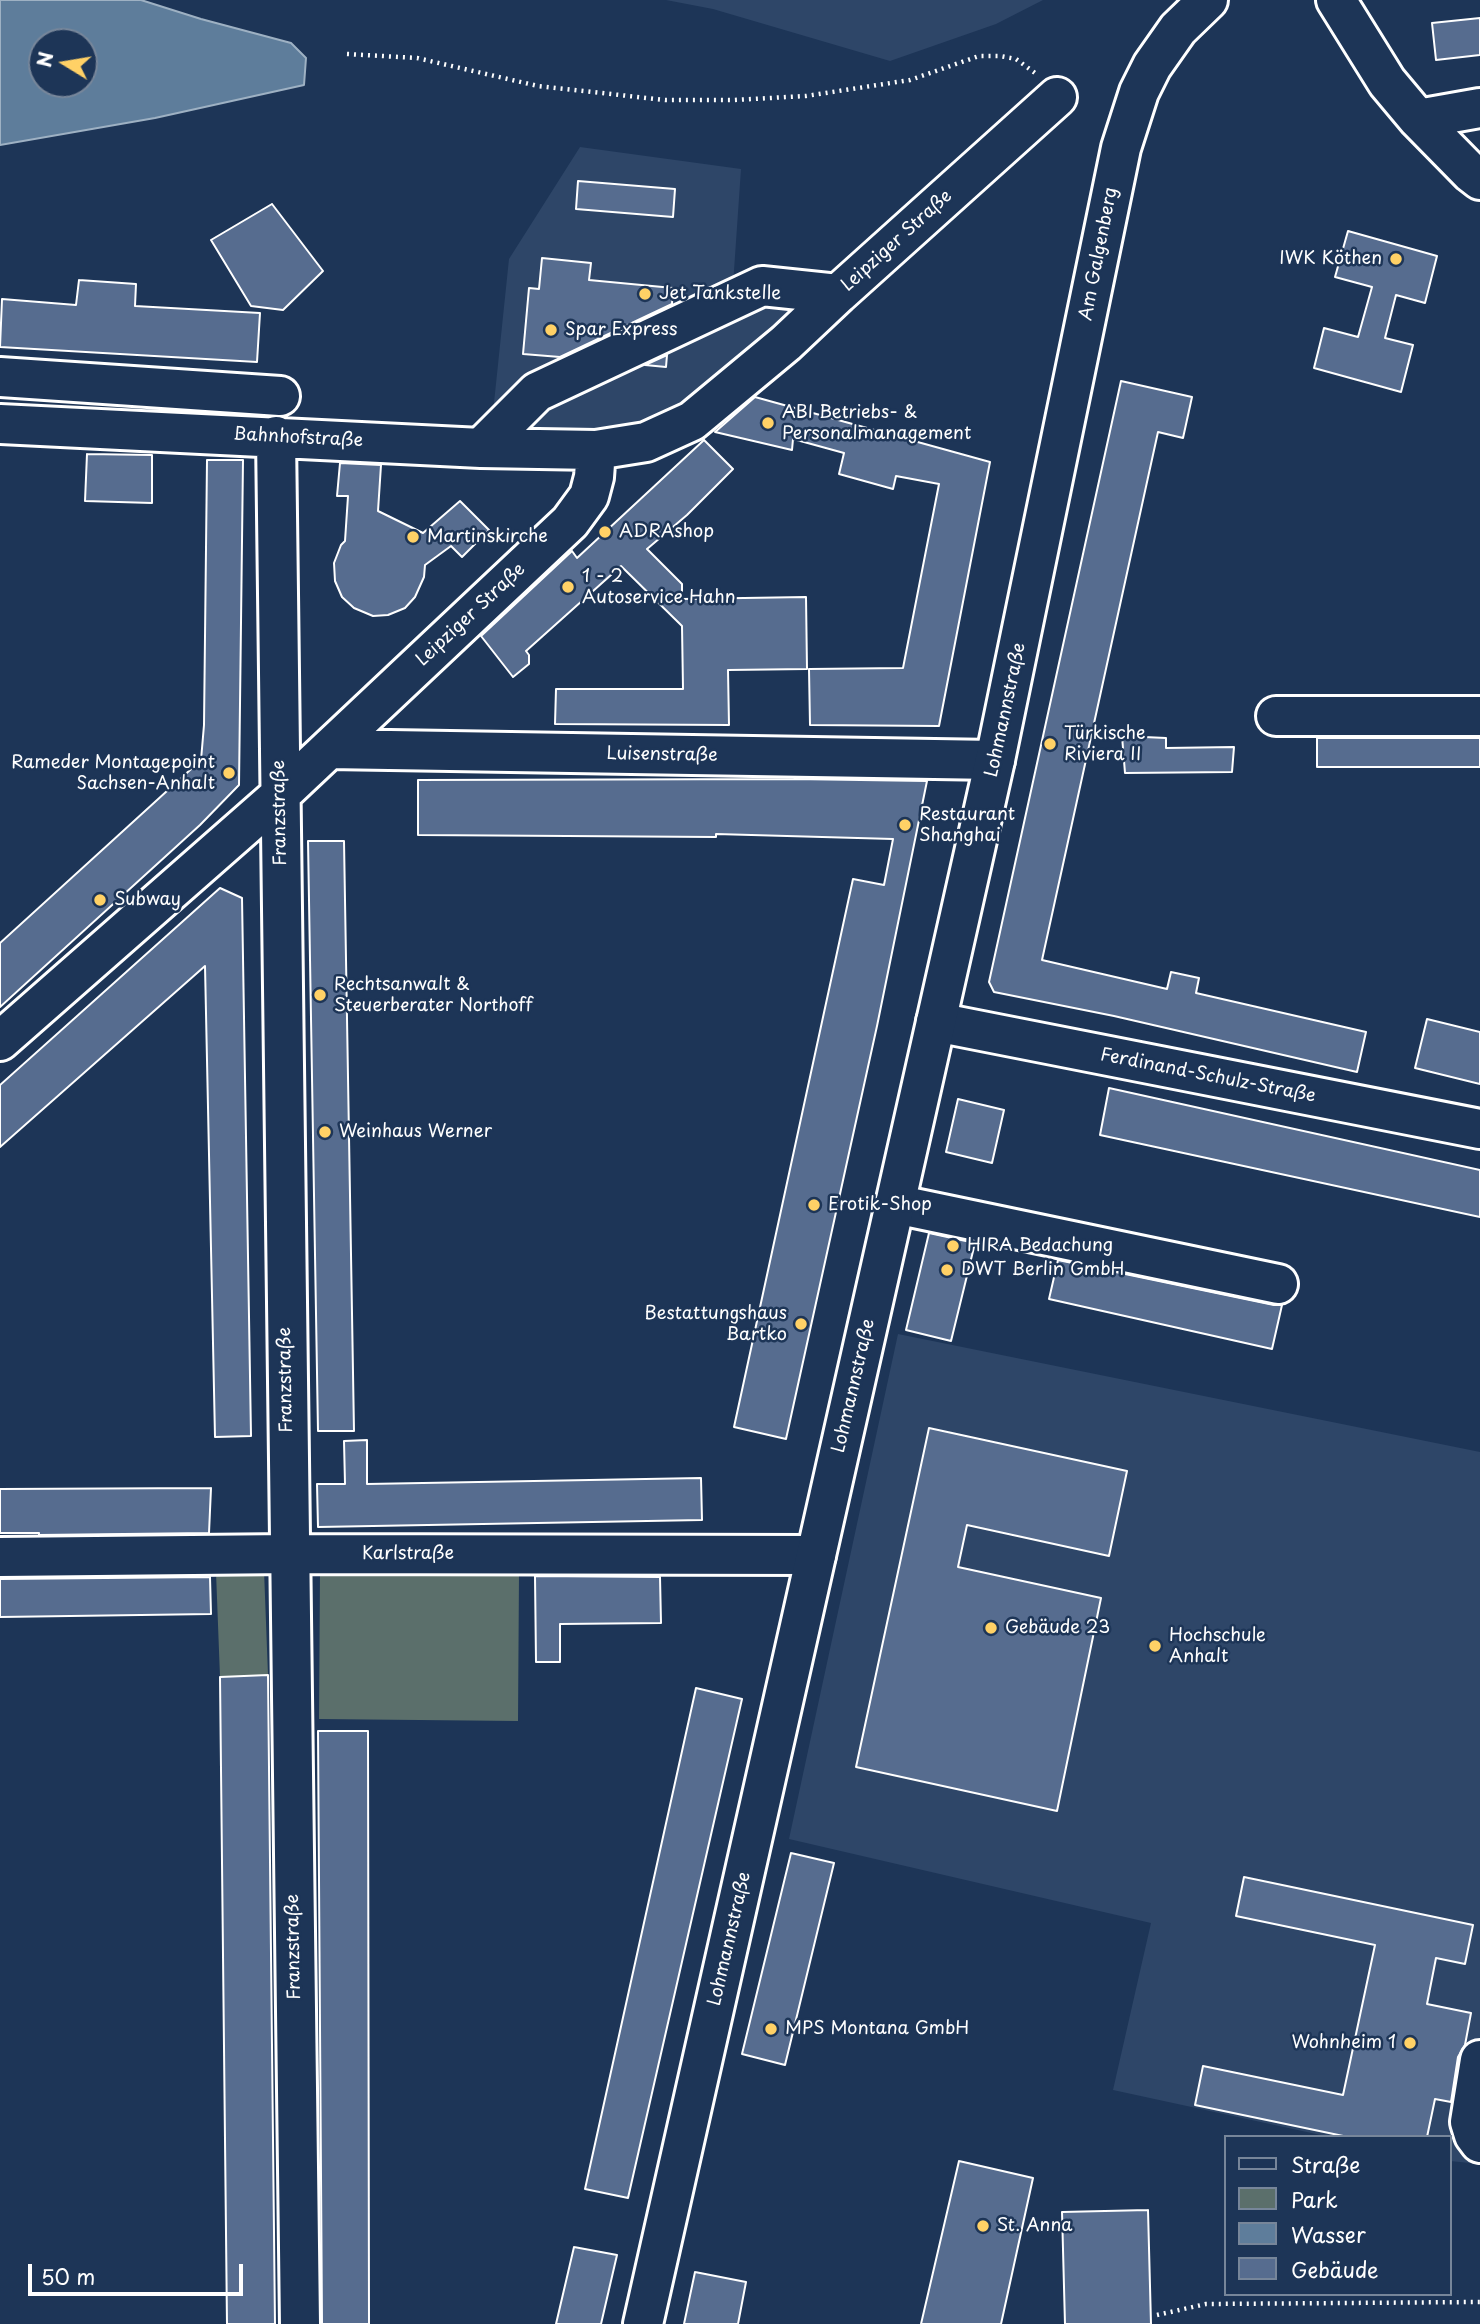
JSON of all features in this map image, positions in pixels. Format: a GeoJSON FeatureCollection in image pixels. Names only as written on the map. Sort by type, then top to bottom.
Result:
{"type":"FeatureCollection","features":[{"type":"Feature","properties":{"kind":"street","name":"Am Galgenberg"},"geometry":{"type":"LineString","coordinates":[[1060,447],[1121,148],[1139,92],[1152,66],[1178,29],[1208,0]]}},
{"type":"Feature","properties":{"kind":"street"},"geometry":{"type":"LineString","coordinates":[[1336,0],[1387,82],[1418,119],[1480,180]]}},
{"type":"Feature","properties":{"kind":"street","name":"Leipziger Straße"},"geometry":{"type":"LineString","coordinates":[[0,1041],[279,796],[570,522],[589,496],[596,450],[646,442],[692,421],[786,343],[1057,97]]}},
{"type":"Feature","properties":{"kind":"street"},"geometry":{"type":"LineString","coordinates":[[1418,119],[1480,108]]}},
{"type":"Feature","properties":{"kind":"street"},"geometry":{"type":"LineString","coordinates":[[481,448],[537,392],[762,286],[838,293]]}},
{"type":"Feature","properties":{"kind":"street"},"geometry":{"type":"LineString","coordinates":[[0,377],[280,396]]}},
{"type":"Feature","properties":{"kind":"street","name":"Bahnhofstraße"},"geometry":{"type":"LineString","coordinates":[[0,424],[481,448],[596,450]]}},
{"type":"Feature","properties":{"kind":"street","name":"Franzstraße"},"geometry":{"type":"LineString","coordinates":[[276,436],[300,2324]]}},
{"type":"Feature","properties":{"kind":"street","name":"Lohmannstraße"},"geometry":{"type":"LineString","coordinates":[[643,2324],[995,760],[1060,447]]}},
{"type":"Feature","properties":{"kind":"street"},"geometry":{"type":"LineString","coordinates":[[1276,716],[1480,716]]}},
{"type":"Feature","properties":{"kind":"street","name":"Luisenstraße"},"geometry":{"type":"LineString","coordinates":[[329,749],[995,760]]}},
{"type":"Feature","properties":{"kind":"street","name":"Ferdinand-Schulz-Straße"},"geometry":{"type":"LineString","coordinates":[[936,1022],[1480,1129]]}},
{"type":"Feature","properties":{"kind":"street"},"geometry":{"type":"LineString","coordinates":[[895,1204],[1278,1284]]}},
{"type":"Feature","properties":{"kind":"street","name":"Karlstraße"},"geometry":{"type":"LineString","coordinates":[[0,1557],[289,1554],[816,1555]]}},
{"type":"Feature","properties":{"kind":"street"},"geometry":{"type":"LineString","coordinates":[[1480,2060],[1470,2122],[1480,2143]]}},
{"type":"Feature","properties":{"kind":"path"},"geometry":{"type":"LineString","coordinates":[[347,54],[417,58],[538,86],[665,100],[806,96],[910,80],[979,56],[1000,56],[1016,59],[1032,69],[1057,97]]}},
{"type":"Feature","properties":{"kind":"path"},"geometry":{"type":"LineString","coordinates":[[1157,2315],[1206,2304],[1480,2302]]}},
{"type":"Feature","properties":{"kind":"shaded area"},"geometry":{"type":"Polygon","coordinates":[[[666,0],[1043,0],[996,24],[890,61],[713,9],[666,0]]]}},
{"type":"Feature","properties":{"kind":"shaded area","name":"Jet Tankstelle"},"geometry":{"type":"Polygon","coordinates":[[[580,147],[741,169],[733,285],[813,300],[684,404],[600,435],[492,422],[509,259],[580,147]]]}},
{"type":"Feature","properties":{"kind":"shaded area","name":"Hochschule Anhalt"},"geometry":{"type":"Polygon","coordinates":[[[898,1334],[1480,1452],[1480,2164],[1452,2161],[1452,2135],[1321,2135],[1113,2090],[1151,1923],[789,1839],[898,1334]]]}},
{"type":"Feature","properties":{"kind":"green space"},"geometry":{"type":"Polygon","coordinates":[[[264,1570],[268,1675],[220,1677],[216,1572],[264,1570]]]}},
{"type":"Feature","properties":{"kind":"green space"},"geometry":{"type":"Polygon","coordinates":[[[320,1572],[519,1574],[518,1721],[319,1719],[320,1572]]]}},
{"type":"Feature","properties":{"kind":"water"},"geometry":{"type":"Polygon","coordinates":[[[0,0],[141,0],[291,43],[306,58],[304,85],[155,118],[0,145],[0,0]]]}},
{"type":"Feature","properties":{"kind":"building"},"geometry":{"type":"Polygon","coordinates":[[[1480,18],[1480,55],[1436,60],[1432,23],[1480,18]]]}},
{"type":"Feature","properties":{"kind":"building"},"geometry":{"type":"Polygon","coordinates":[[[578,181],[675,189],[673,217],[576,209],[578,181]]]}},
{"type":"Feature","properties":{"kind":"building"},"geometry":{"type":"Polygon","coordinates":[[[272,204],[323,271],[283,310],[251,306],[211,240],[272,204]]]}},
{"type":"Feature","properties":{"kind":"building"},"geometry":{"type":"Polygon","coordinates":[[[1348,231],[1437,256],[1425,303],[1396,295],[1385,338],[1413,345],[1401,392],[1314,368],[1324,328],[1358,337],[1372,287],[1335,277],[1348,231]]]}},
{"type":"Feature","properties":{"kind":"building"},"geometry":{"type":"Polygon","coordinates":[[[542,258],[591,263],[589,280],[673,288],[672,304],[560,357],[523,354],[529,288],[539,289],[542,258]]]}},
{"type":"Feature","properties":{"kind":"building"},"geometry":{"type":"Polygon","coordinates":[[[79,280],[136,284],[135,306],[260,313],[257,362],[0,347],[2,299],[76,305],[79,280]]]}},
{"type":"Feature","properties":{"kind":"building"},"geometry":{"type":"Polygon","coordinates":[[[667,355],[666,367],[645,365],[667,355]]]}},
{"type":"Feature","properties":{"kind":"building"},"geometry":{"type":"Polygon","coordinates":[[[1121,381],[1192,397],[1183,438],[1158,432],[1042,960],[1167,989],[1171,972],[1199,978],[1196,993],[1366,1032],[1357,1072],[1114,1016],[994,992],[989,982],[1121,381]]]}},
{"type":"Feature","properties":{"kind":"building"},"geometry":{"type":"Polygon","coordinates":[[[755,397],[990,462],[939,726],[810,725],[809,669],[903,668],[939,484],[896,476],[893,489],[839,474],[844,453],[793,439],[792,450],[715,432],[755,397]]]}},
{"type":"Feature","properties":{"kind":"building"},"geometry":{"type":"Polygon","coordinates":[[[704,440],[733,469],[687,515],[647,549],[682,584],[682,599],[806,597],[807,669],[728,670],[729,725],[555,724],[556,689],[683,689],[682,626],[621,566],[526,651],[529,664],[513,677],[481,636],[572,551],[577,558],[704,440]]]}},
{"type":"Feature","properties":{"kind":"building"},"geometry":{"type":"Polygon","coordinates":[[[87,454],[152,455],[152,503],[85,501],[87,454]]]}},
{"type":"Feature","properties":{"kind":"building"},"geometry":{"type":"Polygon","coordinates":[[[207,460],[243,460],[239,785],[200,825],[0,1007],[0,943],[201,760],[204,725],[207,460]]]}},
{"type":"Feature","properties":{"kind":"building","name":"Martinskirche"},"geometry":{"type":"Polygon","coordinates":[[[340,463],[381,465],[378,511],[423,533],[460,501],[489,530],[462,557],[451,546],[425,565],[424,577],[415,597],[405,608],[388,615],[373,616],[354,608],[342,597],[335,581],[334,563],[345,541],[348,496],[337,496],[340,463]]]}},
{"type":"Feature","properties":{"kind":"building"},"geometry":{"type":"Polygon","coordinates":[[[1122,736],[1166,738],[1166,748],[1234,747],[1232,772],[1125,773],[1122,736]]]}},
{"type":"Feature","properties":{"kind":"building"},"geometry":{"type":"Polygon","coordinates":[[[1317,738],[1480,738],[1480,767],[1317,767],[1317,738]]]}},
{"type":"Feature","properties":{"kind":"building"},"geometry":{"type":"Polygon","coordinates":[[[418,780],[927,781],[877,1026],[786,1439],[734,1427],[853,879],[884,885],[893,839],[716,834],[716,837],[418,835],[418,780]]]}},
{"type":"Feature","properties":{"kind":"building"},"geometry":{"type":"Polygon","coordinates":[[[308,841],[344,841],[354,1431],[318,1431],[308,841]]]}},
{"type":"Feature","properties":{"kind":"building"},"geometry":{"type":"Polygon","coordinates":[[[220,888],[242,898],[251,1436],[215,1437],[205,966],[0,1147],[0,1085],[220,888]]]}},
{"type":"Feature","properties":{"kind":"building"},"geometry":{"type":"Polygon","coordinates":[[[1427,1019],[1480,1032],[1480,1084],[1415,1068],[1427,1019]]]}},
{"type":"Feature","properties":{"kind":"building"},"geometry":{"type":"Polygon","coordinates":[[[1109,1088],[1480,1170],[1480,1217],[1100,1135],[1109,1088]]]}},
{"type":"Feature","properties":{"kind":"building"},"geometry":{"type":"Polygon","coordinates":[[[958,1099],[1004,1110],[992,1163],[946,1152],[958,1099]]]}},
{"type":"Feature","properties":{"kind":"building"},"geometry":{"type":"Polygon","coordinates":[[[929,1233],[975,1243],[951,1341],[906,1330],[929,1233]]]}},
{"type":"Feature","properties":{"kind":"building"},"geometry":{"type":"Polygon","coordinates":[[[1058,1260],[1282,1305],[1272,1349],[1049,1299],[1058,1260]]]}},
{"type":"Feature","properties":{"kind":"building","name":"Gebäude 23"},"geometry":{"type":"Polygon","coordinates":[[[929,1428],[1127,1471],[1109,1556],[967,1525],[958,1567],[1101,1598],[1057,1811],[856,1767],[929,1428]]]}},
{"type":"Feature","properties":{"kind":"building"},"geometry":{"type":"Polygon","coordinates":[[[367,1440],[367,1484],[701,1478],[702,1520],[318,1527],[317,1484],[345,1484],[344,1441],[367,1440]]]}},
{"type":"Feature","properties":{"kind":"building"},"geometry":{"type":"Polygon","coordinates":[[[211,1488],[209,1533],[0,1533],[0,1489],[211,1488]]]}},
{"type":"Feature","properties":{"kind":"building"},"geometry":{"type":"Polygon","coordinates":[[[535,1576],[660,1577],[661,1623],[560,1624],[560,1662],[536,1662],[535,1576]]]}},
{"type":"Feature","properties":{"kind":"building"},"geometry":{"type":"Polygon","coordinates":[[[210,1577],[211,1614],[0,1617],[0,1579],[210,1577]]]}},
{"type":"Feature","properties":{"kind":"building"},"geometry":{"type":"Polygon","coordinates":[[[268,1675],[275,2324],[227,2324],[220,1677],[268,1675]]]}},
{"type":"Feature","properties":{"kind":"building"},"geometry":{"type":"Polygon","coordinates":[[[696,1688],[742,1699],[628,2198],[585,2189],[696,1688]]]}},
{"type":"Feature","properties":{"kind":"building"},"geometry":{"type":"Polygon","coordinates":[[[318,1731],[368,1731],[369,2324],[322,2324],[318,1731]]]}},
{"type":"Feature","properties":{"kind":"building"},"geometry":{"type":"Polygon","coordinates":[[[791,1853],[834,1863],[785,2065],[742,2054],[791,1853]]]}},
{"type":"Feature","properties":{"kind":"building"},"geometry":{"type":"Polygon","coordinates":[[[1244,1877],[1473,1925],[1465,1964],[1436,1958],[1427,2004],[1471,2013],[1465,2045],[1458,2057],[1451,2102],[1435,2099],[1427,2135],[1338,2135],[1195,2105],[1203,2066],[1343,2095],[1375,1945],[1236,1916],[1244,1877]]]}},
{"type":"Feature","properties":{"kind":"building","name":"St. Anna"},"geometry":{"type":"Polygon","coordinates":[[[959,2161],[1033,2178],[1001,2324],[921,2324],[959,2161]]]}},
{"type":"Feature","properties":{"kind":"building"},"geometry":{"type":"Polygon","coordinates":[[[1148,2210],[1151,2324],[1065,2324],[1062,2212],[1148,2210]]]}},
{"type":"Feature","properties":{"kind":"building"},"geometry":{"type":"Polygon","coordinates":[[[574,2247],[617,2255],[601,2324],[556,2324],[574,2247]]]}},
{"type":"Feature","properties":{"kind":"building"},"geometry":{"type":"Polygon","coordinates":[[[695,2272],[746,2282],[738,2324],[684,2324],[695,2272]]]}},
{"type":"Feature","properties":{"kind":"place","name":"IWK Köthen"},"geometry":{"type":"Point","coordinates":[1396,259]}},
{"type":"Feature","properties":{"kind":"place","name":"Jet Tankstelle"},"geometry":{"type":"Point","coordinates":[645,294]}},
{"type":"Feature","properties":{"kind":"place","name":"Spar Express"},"geometry":{"type":"Point","coordinates":[551,330]}},
{"type":"Feature","properties":{"kind":"place","name":"ABI Betriebs- & Personalmanagement"},"geometry":{"type":"Point","coordinates":[768,423]}},
{"type":"Feature","properties":{"kind":"place","name":"ADRAshop"},"geometry":{"type":"Point","coordinates":[605,532]}},
{"type":"Feature","properties":{"kind":"place","name":"Martinskirche"},"geometry":{"type":"Point","coordinates":[413,537]}},
{"type":"Feature","properties":{"kind":"place","name":"1 - 2 Autoservice Hahn"},"geometry":{"type":"Point","coordinates":[568,587]}},
{"type":"Feature","properties":{"kind":"place","name":"Türkische Riviera II"},"geometry":{"type":"Point","coordinates":[1050,744]}},
{"type":"Feature","properties":{"kind":"place","name":"Rameder Montagepoint Sachsen-Anhalt"},"geometry":{"type":"Point","coordinates":[229,773]}},
{"type":"Feature","properties":{"kind":"place","name":"Restaurant Shanghai"},"geometry":{"type":"Point","coordinates":[905,825]}},
{"type":"Feature","properties":{"kind":"place","name":"Subway"},"geometry":{"type":"Point","coordinates":[100,900]}},
{"type":"Feature","properties":{"kind":"place","name":"Rechtsanwalt & Steuerberater Northoff"},"geometry":{"type":"Point","coordinates":[320,995]}},
{"type":"Feature","properties":{"kind":"place","name":"Weinhaus Werner"},"geometry":{"type":"Point","coordinates":[325,1132]}},
{"type":"Feature","properties":{"kind":"place","name":"Erotik-Shop"},"geometry":{"type":"Point","coordinates":[814,1205]}},
{"type":"Feature","properties":{"kind":"place","name":"HIRA Bedachung"},"geometry":{"type":"Point","coordinates":[953,1246]}},
{"type":"Feature","properties":{"kind":"place","name":"DWT Berlin GmbH"},"geometry":{"type":"Point","coordinates":[947,1270]}},
{"type":"Feature","properties":{"kind":"place","name":"Bestattungshaus Bartko"},"geometry":{"type":"Point","coordinates":[801,1324]}},
{"type":"Feature","properties":{"kind":"place","name":"Gebäude 23"},"geometry":{"type":"Point","coordinates":[991,1628]}},
{"type":"Feature","properties":{"kind":"place","name":"Hochschule Anhalt"},"geometry":{"type":"Point","coordinates":[1155,1646]}},
{"type":"Feature","properties":{"kind":"place","name":"MPS Montana GmbH"},"geometry":{"type":"Point","coordinates":[771,2029]}},
{"type":"Feature","properties":{"kind":"place","name":"Wohnheim 1"},"geometry":{"type":"Point","coordinates":[1410,2043]}},
{"type":"Feature","properties":{"kind":"place","name":"St. Anna"},"geometry":{"type":"Point","coordinates":[983,2226]}}]}
